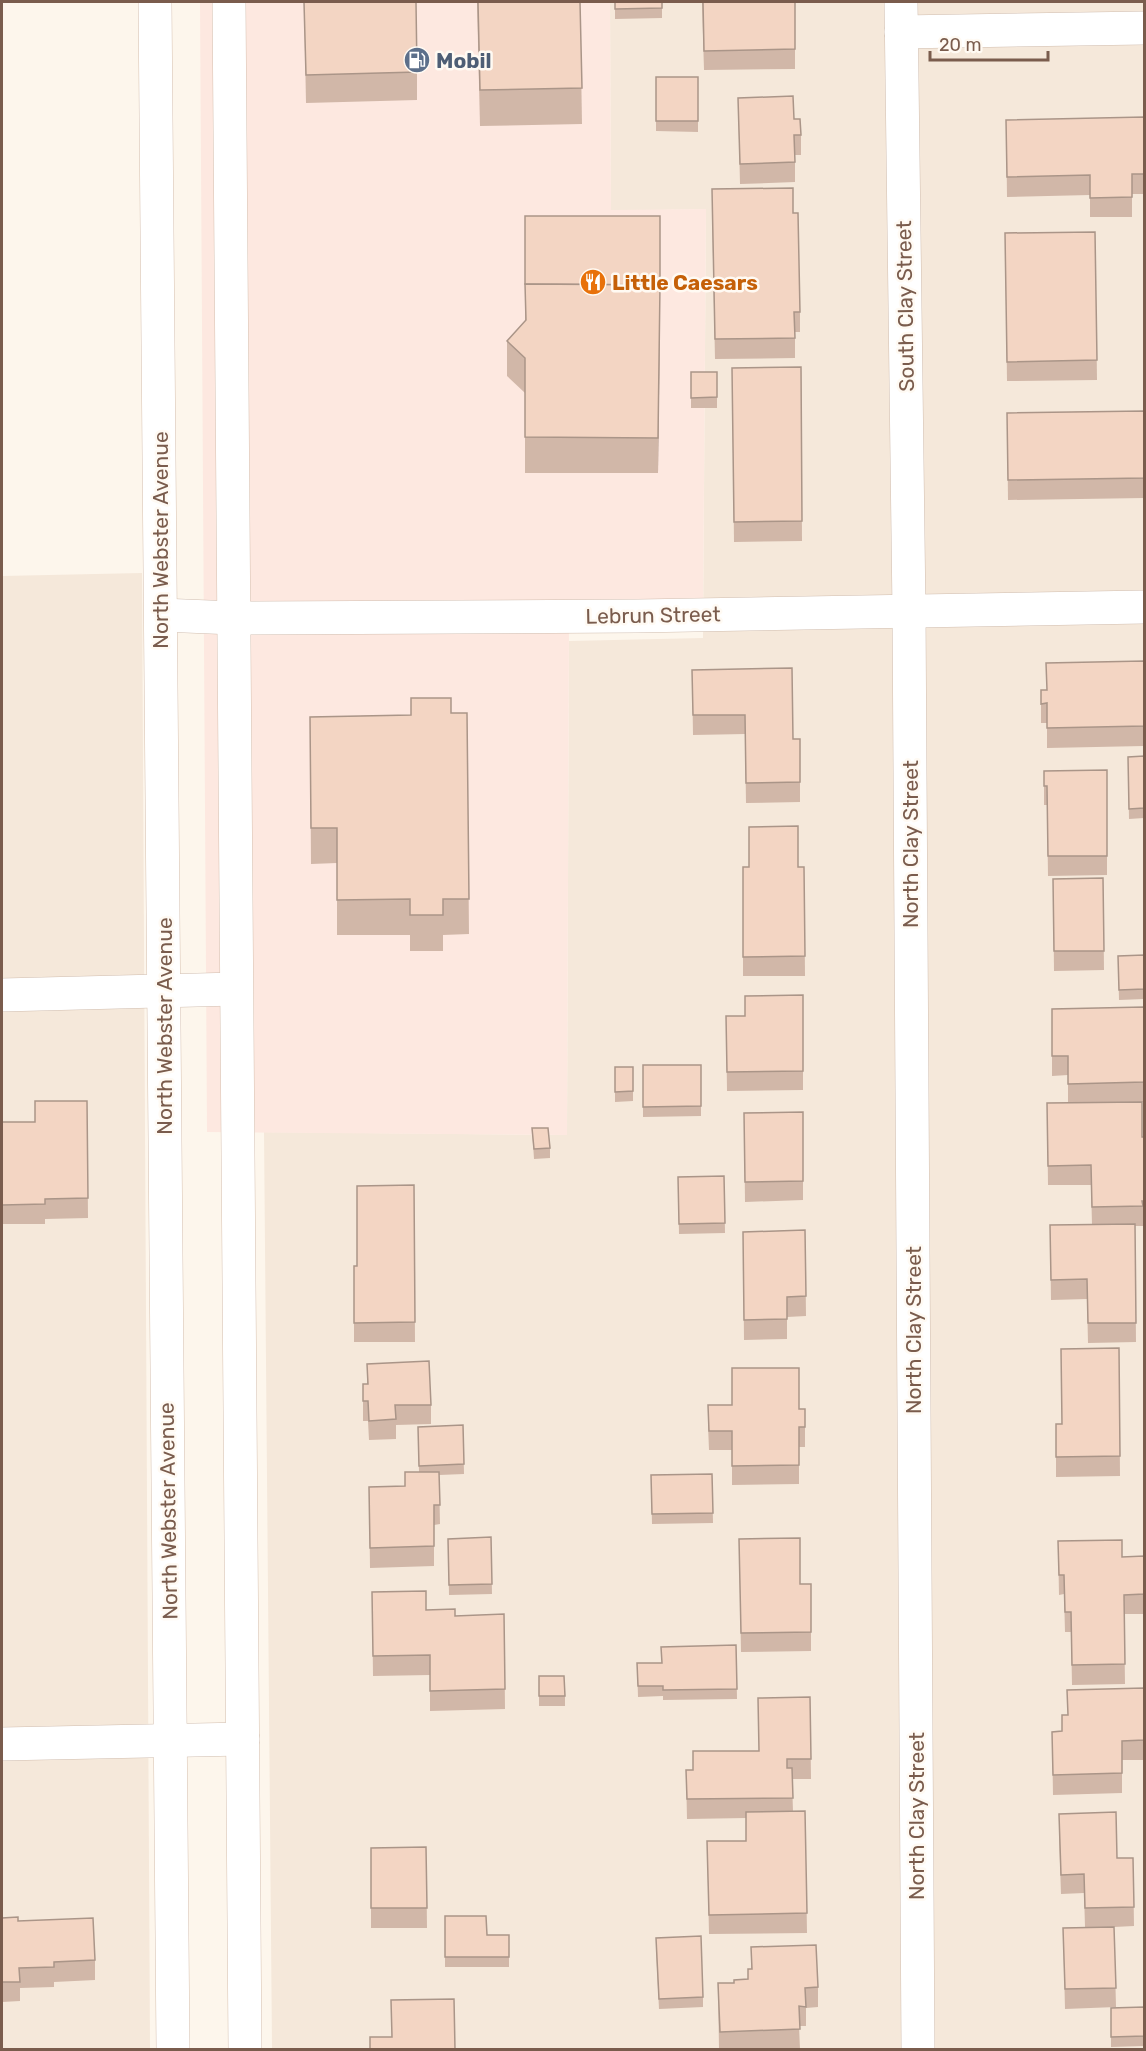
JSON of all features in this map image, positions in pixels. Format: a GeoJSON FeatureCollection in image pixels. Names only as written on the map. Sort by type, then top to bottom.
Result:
{"type":"FeatureCollection","features":[{"type":"Feature","properties":{"kind":"main road","name":"North Webster Avenue"},"geometry":{"type":"LineString","coordinates":[[155,2],[173,2049]]}},
{"type":"Feature","properties":{"kind":"main road"},"geometry":{"type":"LineString","coordinates":[[229,2],[245,2049]]}},
{"type":"Feature","properties":{"kind":"main road"},"geometry":{"type":"LineString","coordinates":[[901,17],[1144,28]]}},
{"type":"Feature","properties":{"kind":"main road","name":"South Clay Street"},"geometry":{"type":"LineString","coordinates":[[901,17],[909,611]]}},
{"type":"Feature","properties":{"kind":"main road","name":"Lebrun Street"},"geometry":{"type":"LineString","coordinates":[[161,615],[234,618],[627,616],[1144,608]]}},
{"type":"Feature","properties":{"kind":"main road","name":"North Clay Street"},"geometry":{"type":"LineString","coordinates":[[909,611],[918,2049]]}},
{"type":"Feature","properties":{"kind":"main road"},"geometry":{"type":"LineString","coordinates":[[2,995],[236,989]]}},
{"type":"Feature","properties":{"kind":"main road"},"geometry":{"type":"LineString","coordinates":[[2,1744],[243,1739]]}},
{"type":"Feature","properties":{"kind":"shaded area"},"geometry":{"type":"Polygon","coordinates":[[[200,2],[610,2],[611,210],[706,209],[703,615],[569,618],[567,1135],[207,1132],[200,2]]]}},
{"type":"Feature","properties":{"kind":"shaded area"},"geometry":{"type":"Polygon","coordinates":[[[610,2],[1144,2],[1144,2049],[272,2049],[264,1132],[567,1135],[569,641],[703,638],[706,209],[611,211],[610,2]]]}},
{"type":"Feature","properties":{"kind":"shaded area"},"geometry":{"type":"Polygon","coordinates":[[[142,573],[150,2049],[2,2049],[2,576],[142,573]]]}},
{"type":"Feature","properties":{"kind":"building"},"geometry":{"type":"Polygon","coordinates":[[[304,2],[416,2],[417,72],[306,75],[304,2]]]}},
{"type":"Feature","properties":{"kind":"building"},"geometry":{"type":"Polygon","coordinates":[[[478,2],[580,2],[582,88],[480,90],[478,2]]]}},
{"type":"Feature","properties":{"kind":"building"},"geometry":{"type":"Polygon","coordinates":[[[615,2],[662,2],[662,8],[615,9],[615,2]]]}},
{"type":"Feature","properties":{"kind":"building"},"geometry":{"type":"Polygon","coordinates":[[[703,2],[795,2],[795,49],[704,51],[703,2]]]}},
{"type":"Feature","properties":{"kind":"building"},"geometry":{"type":"Polygon","coordinates":[[[656,77],[698,77],[698,121],[656,121],[656,77]]]}},
{"type":"Feature","properties":{"kind":"building"},"geometry":{"type":"Polygon","coordinates":[[[793,96],[794,119],[800,119],[801,135],[794,135],[795,162],[740,164],[738,98],[793,96]]]}},
{"type":"Feature","properties":{"kind":"building"},"geometry":{"type":"Polygon","coordinates":[[[1144,117],[1144,174],[1132,174],[1132,197],[1090,198],[1090,175],[1007,177],[1006,120],[1144,117]]]}},
{"type":"Feature","properties":{"kind":"building"},"geometry":{"type":"Polygon","coordinates":[[[793,188],[793,213],[798,213],[800,312],[794,312],[795,338],[715,339],[712,189],[793,188]]]}},
{"type":"Feature","properties":{"kind":"building"},"geometry":{"type":"Polygon","coordinates":[[[525,216],[660,216],[660,285],[525,284],[525,216]]]}},
{"type":"Feature","properties":{"kind":"building"},"geometry":{"type":"Polygon","coordinates":[[[1095,232],[1097,360],[1007,362],[1005,233],[1095,232]]]}},
{"type":"Feature","properties":{"kind":"building"},"geometry":{"type":"Polygon","coordinates":[[[525,284],[660,285],[658,438],[525,437],[525,358],[507,341],[526,320],[525,284]]]}},
{"type":"Feature","properties":{"kind":"building"},"geometry":{"type":"Polygon","coordinates":[[[801,367],[802,521],[734,522],[732,368],[801,367]]]}},
{"type":"Feature","properties":{"kind":"building"},"geometry":{"type":"Polygon","coordinates":[[[691,372],[717,372],[717,397],[691,398],[691,372]]]}},
{"type":"Feature","properties":{"kind":"building"},"geometry":{"type":"Polygon","coordinates":[[[1144,411],[1144,478],[1008,480],[1007,413],[1144,411]]]}},
{"type":"Feature","properties":{"kind":"building"},"geometry":{"type":"Polygon","coordinates":[[[1144,661],[1144,726],[1047,728],[1047,703],[1041,704],[1041,690],[1047,690],[1046,663],[1144,661]]]}},
{"type":"Feature","properties":{"kind":"building"},"geometry":{"type":"Polygon","coordinates":[[[792,668],[793,739],[800,739],[800,782],[746,783],[745,715],[693,715],[692,670],[792,668]]]}},
{"type":"Feature","properties":{"kind":"building"},"geometry":{"type":"Polygon","coordinates":[[[411,698],[451,698],[451,713],[467,713],[469,899],[443,899],[443,915],[410,915],[410,899],[337,900],[337,828],[311,828],[310,717],[411,715],[411,698]]]}},
{"type":"Feature","properties":{"kind":"building"},"geometry":{"type":"Polygon","coordinates":[[[1144,756],[1144,808],[1129,809],[1128,757],[1144,756]]]}},
{"type":"Feature","properties":{"kind":"building"},"geometry":{"type":"Polygon","coordinates":[[[1107,770],[1107,856],[1048,856],[1047,786],[1044,786],[1044,771],[1107,770]]]}},
{"type":"Feature","properties":{"kind":"building"},"geometry":{"type":"Polygon","coordinates":[[[798,826],[798,867],[804,867],[805,956],[743,957],[743,867],[749,867],[749,827],[798,826]]]}},
{"type":"Feature","properties":{"kind":"building"},"geometry":{"type":"Polygon","coordinates":[[[1103,878],[1104,951],[1054,951],[1053,879],[1103,878]]]}},
{"type":"Feature","properties":{"kind":"building"},"geometry":{"type":"Polygon","coordinates":[[[1144,955],[1144,989],[1119,990],[1118,956],[1144,955]]]}},
{"type":"Feature","properties":{"kind":"building"},"geometry":{"type":"Polygon","coordinates":[[[803,995],[803,1071],[727,1072],[726,1016],[745,1016],[745,996],[803,995]]]}},
{"type":"Feature","properties":{"kind":"building"},"geometry":{"type":"Polygon","coordinates":[[[1144,1007],[1144,1082],[1068,1084],[1068,1056],[1052,1056],[1052,1009],[1144,1007]]]}},
{"type":"Feature","properties":{"kind":"building"},"geometry":{"type":"Polygon","coordinates":[[[643,1065],[701,1065],[701,1106],[643,1107],[643,1065]]]}},
{"type":"Feature","properties":{"kind":"building"},"geometry":{"type":"Polygon","coordinates":[[[615,1067],[633,1067],[633,1091],[615,1092],[615,1067]]]}},
{"type":"Feature","properties":{"kind":"building"},"geometry":{"type":"Polygon","coordinates":[[[35,1101],[87,1101],[88,1198],[45,1199],[45,1204],[2,1205],[2,1122],[35,1122],[35,1101]]]}},
{"type":"Feature","properties":{"kind":"building"},"geometry":{"type":"Polygon","coordinates":[[[1142,1102],[1143,1206],[1092,1207],[1091,1165],[1048,1166],[1047,1103],[1142,1102]]]}},
{"type":"Feature","properties":{"kind":"building"},"geometry":{"type":"Polygon","coordinates":[[[803,1112],[803,1181],[745,1182],[744,1113],[803,1112]]]}},
{"type":"Feature","properties":{"kind":"building"},"geometry":{"type":"Polygon","coordinates":[[[532,1128],[548,1128],[550,1148],[534,1149],[532,1128]]]}},
{"type":"Feature","properties":{"kind":"building"},"geometry":{"type":"Polygon","coordinates":[[[724,1176],[725,1223],[679,1224],[678,1177],[724,1176]]]}},
{"type":"Feature","properties":{"kind":"building"},"geometry":{"type":"Polygon","coordinates":[[[414,1185],[415,1322],[354,1323],[357,1186],[414,1185]]]}},
{"type":"Feature","properties":{"kind":"building"},"geometry":{"type":"Polygon","coordinates":[[[1135,1224],[1136,1323],[1088,1323],[1087,1279],[1051,1280],[1050,1225],[1135,1224]]]}},
{"type":"Feature","properties":{"kind":"building"},"geometry":{"type":"Polygon","coordinates":[[[805,1230],[806,1296],[787,1297],[787,1319],[744,1320],[743,1232],[805,1230]]]}},
{"type":"Feature","properties":{"kind":"building"},"geometry":{"type":"Polygon","coordinates":[[[1119,1348],[1120,1456],[1056,1457],[1056,1424],[1062,1424],[1061,1349],[1119,1348]]]}},
{"type":"Feature","properties":{"kind":"building"},"geometry":{"type":"Polygon","coordinates":[[[429,1361],[431,1405],[395,1405],[396,1419],[369,1421],[368,1401],[363,1401],[363,1384],[368,1384],[367,1364],[429,1361]]]}},
{"type":"Feature","properties":{"kind":"building"},"geometry":{"type":"Polygon","coordinates":[[[732,1368],[799,1368],[799,1409],[805,1409],[805,1427],[799,1427],[799,1465],[732,1466],[732,1431],[709,1431],[708,1405],[732,1405],[732,1368]]]}},
{"type":"Feature","properties":{"kind":"building"},"geometry":{"type":"Polygon","coordinates":[[[463,1425],[464,1464],[419,1466],[418,1427],[463,1425]]]}},
{"type":"Feature","properties":{"kind":"building"},"geometry":{"type":"Polygon","coordinates":[[[405,1472],[439,1472],[440,1505],[434,1505],[434,1546],[370,1548],[369,1487],[405,1486],[405,1472]]]}},
{"type":"Feature","properties":{"kind":"building"},"geometry":{"type":"Polygon","coordinates":[[[712,1474],[713,1513],[652,1514],[651,1475],[712,1474]]]}},
{"type":"Feature","properties":{"kind":"building"},"geometry":{"type":"Polygon","coordinates":[[[491,1537],[492,1584],[449,1585],[448,1539],[491,1537]]]}},
{"type":"Feature","properties":{"kind":"building"},"geometry":{"type":"Polygon","coordinates":[[[800,1538],[800,1584],[811,1584],[811,1632],[741,1633],[739,1539],[800,1538]]]}},
{"type":"Feature","properties":{"kind":"building"},"geometry":{"type":"Polygon","coordinates":[[[1122,1540],[1122,1557],[1144,1556],[1144,1594],[1124,1595],[1125,1664],[1072,1665],[1071,1612],[1065,1612],[1064,1575],[1059,1575],[1058,1541],[1122,1540]]]}},
{"type":"Feature","properties":{"kind":"building"},"geometry":{"type":"Polygon","coordinates":[[[426,1591],[426,1610],[455,1609],[455,1616],[504,1614],[505,1689],[430,1691],[430,1655],[373,1656],[372,1592],[426,1591]]]}},
{"type":"Feature","properties":{"kind":"building"},"geometry":{"type":"Polygon","coordinates":[[[736,1645],[737,1689],[663,1690],[663,1686],[638,1686],[637,1663],[662,1663],[661,1647],[736,1645]]]}},
{"type":"Feature","properties":{"kind":"building"},"geometry":{"type":"Polygon","coordinates":[[[539,1676],[564,1676],[565,1696],[539,1696],[539,1676]]]}},
{"type":"Feature","properties":{"kind":"building"},"geometry":{"type":"Polygon","coordinates":[[[1144,1688],[1144,1740],[1122,1741],[1122,1773],[1053,1775],[1052,1732],[1062,1731],[1062,1715],[1068,1715],[1067,1690],[1144,1688]]]}},
{"type":"Feature","properties":{"kind":"building"},"geometry":{"type":"Polygon","coordinates":[[[810,1697],[811,1759],[787,1759],[787,1768],[792,1768],[793,1798],[687,1799],[686,1770],[693,1770],[693,1751],[759,1751],[758,1698],[810,1697]]]}},
{"type":"Feature","properties":{"kind":"building"},"geometry":{"type":"Polygon","coordinates":[[[805,1811],[807,1913],[709,1915],[707,1841],[746,1841],[746,1812],[805,1811]]]}},
{"type":"Feature","properties":{"kind":"building"},"geometry":{"type":"Polygon","coordinates":[[[1116,1812],[1117,1858],[1133,1858],[1134,1907],[1085,1908],[1084,1874],[1061,1875],[1059,1814],[1116,1812]]]}},
{"type":"Feature","properties":{"kind":"building"},"geometry":{"type":"Polygon","coordinates":[[[426,1847],[427,1908],[371,1908],[371,1848],[426,1847]]]}},
{"type":"Feature","properties":{"kind":"building"},"geometry":{"type":"Polygon","coordinates":[[[445,1916],[486,1916],[487,1935],[509,1935],[509,1957],[445,1957],[445,1916]]]}},
{"type":"Feature","properties":{"kind":"building"},"geometry":{"type":"Polygon","coordinates":[[[18,1917],[18,1921],[93,1918],[95,1960],[54,1962],[54,1967],[19,1968],[20,1982],[2,1982],[2,1918],[18,1917]]]}},
{"type":"Feature","properties":{"kind":"building"},"geometry":{"type":"Polygon","coordinates":[[[1114,1927],[1116,1988],[1065,1989],[1063,1928],[1114,1927]]]}},
{"type":"Feature","properties":{"kind":"building"},"geometry":{"type":"Polygon","coordinates":[[[701,1936],[703,1997],[659,1999],[656,1938],[701,1936]]]}},
{"type":"Feature","properties":{"kind":"building"},"geometry":{"type":"Polygon","coordinates":[[[816,1945],[818,1987],[805,1988],[806,2007],[799,2006],[800,2029],[720,2032],[718,1983],[734,1983],[734,1980],[748,1979],[748,1969],[752,1969],[751,1947],[816,1945]]]}},
{"type":"Feature","properties":{"kind":"building"},"geometry":{"type":"Polygon","coordinates":[[[454,1999],[455,2049],[370,2049],[370,2037],[392,2037],[391,2000],[454,1999]]]}},
{"type":"Feature","properties":{"kind":"building"},"geometry":{"type":"Polygon","coordinates":[[[1144,2007],[1144,2036],[1111,2037],[1111,2008],[1144,2007]]]}},
{"type":"Feature","properties":{"kind":"place","name":"Mobil"},"geometry":{"type":"Point","coordinates":[417,60]}},
{"type":"Feature","properties":{"kind":"place","name":"Little Caesars"},"geometry":{"type":"Point","coordinates":[593,282]}}]}
